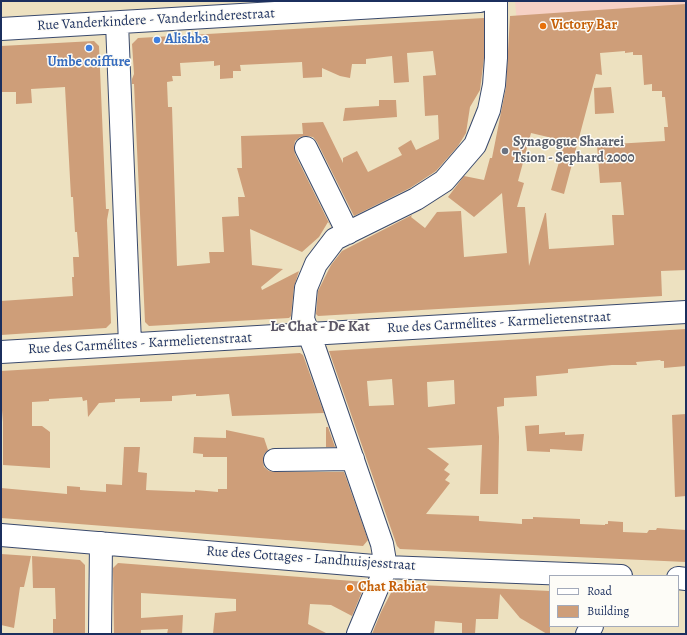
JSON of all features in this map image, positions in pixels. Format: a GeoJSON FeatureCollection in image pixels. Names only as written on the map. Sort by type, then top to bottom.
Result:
{"type":"FeatureCollection","features":[{"type":"Feature","properties":{"kind":"street","name":"Rue Vanderkindere - Vanderkinderestraat"},"geometry":{"type":"LineString","coordinates":[[1,29],[480,1]]}},
{"type":"Feature","properties":{"kind":"street"},"geometry":{"type":"LineString","coordinates":[[358,634],[386,567],[382,544],[303,319],[306,288],[316,264],[335,239],[416,199],[444,181],[474,145],[489,110],[494,85],[496,58],[496,1]]}},
{"type":"Feature","properties":{"kind":"street"},"geometry":{"type":"LineString","coordinates":[[117,23],[130,344]]}},
{"type":"Feature","properties":{"kind":"street"},"geometry":{"type":"LineString","coordinates":[[306,148],[348,233]]}},
{"type":"Feature","properties":{"kind":"street","name":"Rue des Carmélites - Karmelietenstraat"},"geometry":{"type":"LineString","coordinates":[[1,352],[686,312]]}},
{"type":"Feature","properties":{"kind":"street"},"geometry":{"type":"LineString","coordinates":[[275,460],[353,459]]}},
{"type":"Feature","properties":{"kind":"street","name":"Rue des Cottages - Landhuisjesstraat"},"geometry":{"type":"LineString","coordinates":[[1,535],[386,567],[585,575]]}},
{"type":"Feature","properties":{"kind":"street"},"geometry":{"type":"LineString","coordinates":[[100,634],[101,543]]}},
{"type":"Feature","properties":{"kind":"shaded area"},"geometry":{"type":"Polygon","coordinates":[[[515,1],[686,1],[686,45],[520,56],[515,1]]]}},
{"type":"Feature","properties":{"kind":"building"},"geometry":{"type":"Polygon","coordinates":[[[686,4],[686,270],[661,271],[662,296],[318,316],[316,314],[318,291],[331,265],[342,251],[412,215],[411,217],[425,228],[437,212],[461,211],[464,257],[507,253],[502,193],[474,217],[448,197],[464,176],[484,180],[490,158],[492,158],[506,87],[510,16],[686,4]],[[625,51],[600,53],[602,75],[596,74],[564,194],[551,190],[565,141],[531,133],[518,181],[524,183],[517,207],[525,207],[529,266],[545,213],[549,249],[614,245],[612,215],[624,215],[621,182],[600,183],[597,145],[665,141],[664,127],[668,127],[665,97],[662,97],[662,91],[652,91],[652,84],[644,85],[642,55],[633,55],[633,52],[625,53],[625,51]]]}},
{"type":"Feature","properties":{"kind":"building"},"geometry":{"type":"Polygon","coordinates":[[[484,18],[484,58],[480,90],[470,107],[466,133],[458,146],[436,171],[410,188],[354,216],[317,142],[313,137],[306,136],[300,137],[295,141],[295,154],[331,227],[328,222],[319,237],[302,252],[250,229],[252,265],[283,269],[261,287],[262,290],[299,271],[294,287],[291,316],[289,318],[149,326],[145,322],[134,84],[132,84],[134,74],[132,44],[138,38],[484,18]],[[433,51],[407,53],[409,82],[394,83],[392,56],[366,59],[366,64],[352,64],[350,78],[340,76],[322,68],[322,77],[303,78],[302,62],[240,65],[241,71],[233,71],[233,78],[220,79],[220,65],[214,66],[214,61],[180,63],[181,76],[172,76],[173,81],[167,82],[168,107],[172,107],[177,266],[210,263],[209,252],[224,252],[222,217],[239,216],[238,197],[245,197],[237,168],[242,168],[241,136],[303,134],[302,123],[323,122],[343,163],[343,158],[357,151],[368,172],[402,155],[398,148],[411,140],[416,150],[439,139],[438,115],[425,116],[423,76],[436,75],[433,51]]]}},
{"type":"Feature","properties":{"kind":"building"},"geometry":{"type":"Polygon","coordinates":[[[94,41],[99,46],[106,209],[109,209],[107,220],[111,323],[106,328],[1,335],[1,301],[73,296],[73,257],[79,257],[77,232],[75,232],[73,197],[71,197],[65,87],[31,89],[32,103],[16,104],[16,92],[1,92],[1,46],[94,41]]]}},
{"type":"Feature","properties":{"kind":"building"},"geometry":{"type":"Polygon","coordinates":[[[611,87],[614,113],[595,114],[594,88],[611,87]]]}},
{"type":"Feature","properties":{"kind":"building"},"geometry":{"type":"Polygon","coordinates":[[[379,100],[396,100],[397,117],[343,121],[345,108],[379,106],[379,100]]]}},
{"type":"Feature","properties":{"kind":"building"},"geometry":{"type":"Polygon","coordinates":[[[686,329],[686,366],[664,368],[664,361],[660,360],[636,362],[637,365],[612,365],[568,369],[568,373],[536,376],[537,396],[504,398],[504,406],[497,407],[499,437],[498,494],[480,494],[482,445],[427,448],[449,464],[444,470],[450,474],[445,480],[450,483],[426,514],[479,516],[479,521],[522,524],[522,519],[533,519],[533,517],[580,519],[580,524],[605,525],[608,524],[608,521],[623,522],[623,532],[647,533],[649,530],[656,530],[657,528],[686,530],[686,562],[400,549],[397,546],[329,351],[686,329]],[[392,379],[367,381],[369,406],[394,405],[392,379]],[[454,380],[427,382],[428,407],[455,404],[454,380]]]}},
{"type":"Feature","properties":{"kind":"building"},"geometry":{"type":"Polygon","coordinates":[[[300,353],[303,355],[324,413],[232,416],[229,394],[196,396],[196,394],[172,396],[172,401],[140,402],[140,398],[115,399],[115,402],[99,403],[88,417],[87,400],[83,401],[82,397],[49,399],[49,401],[32,402],[32,426],[42,426],[50,432],[50,468],[3,465],[1,371],[300,353]]]}},
{"type":"Feature","properties":{"kind":"building"},"geometry":{"type":"Polygon","coordinates":[[[686,414],[686,496],[675,497],[672,415],[686,414]]]}},
{"type":"Feature","properties":{"kind":"building"},"geometry":{"type":"Polygon","coordinates":[[[539,425],[539,434],[565,432],[565,435],[584,434],[582,451],[550,449],[550,452],[527,451],[525,426],[539,425]]]}},
{"type":"Feature","properties":{"kind":"building"},"geometry":{"type":"Polygon","coordinates":[[[326,427],[328,427],[335,447],[326,447],[326,427]]]}},
{"type":"Feature","properties":{"kind":"building"},"geometry":{"type":"Polygon","coordinates":[[[226,430],[264,438],[268,450],[264,454],[263,461],[264,467],[269,471],[344,472],[368,540],[363,546],[1,518],[1,488],[67,494],[67,486],[80,487],[80,490],[106,492],[106,484],[122,485],[124,447],[140,447],[138,472],[147,473],[146,490],[195,492],[195,490],[218,492],[218,489],[227,489],[227,457],[203,457],[203,454],[193,453],[194,437],[226,438],[226,430]]]}},
{"type":"Feature","properties":{"kind":"building"},"geometry":{"type":"Polygon","coordinates":[[[1,554],[31,556],[24,587],[20,587],[14,628],[1,625],[1,554]]]}},
{"type":"Feature","properties":{"kind":"building"},"geometry":{"type":"Polygon","coordinates":[[[32,556],[80,560],[85,565],[85,634],[53,634],[53,619],[56,619],[55,588],[33,588],[32,556]]]}},
{"type":"Feature","properties":{"kind":"building"},"geometry":{"type":"Polygon","coordinates":[[[118,563],[366,582],[352,616],[331,605],[310,604],[308,624],[328,634],[213,634],[215,613],[236,611],[236,599],[141,593],[141,618],[183,615],[182,634],[167,634],[168,629],[141,630],[141,634],[114,634],[113,568],[118,563]]]}},
{"type":"Feature","properties":{"kind":"building"},"geometry":{"type":"Polygon","coordinates":[[[399,584],[549,591],[550,634],[547,634],[520,618],[500,594],[498,619],[476,619],[475,634],[462,634],[462,623],[435,621],[434,634],[372,634],[394,587],[399,584]]]}},
{"type":"Feature","properties":{"kind":"place","name":"Victory Bar"},"geometry":{"type":"Point","coordinates":[543,26]}},
{"type":"Feature","properties":{"kind":"place","name":"Alishba"},"geometry":{"type":"Point","coordinates":[157,40]}},
{"type":"Feature","properties":{"kind":"place","name":"Umbe coiffure"},"geometry":{"type":"Point","coordinates":[89,48]}},
{"type":"Feature","properties":{"kind":"place","name":"Synagogue Shaarei Tsion - Sephard 2000"},"geometry":{"type":"Point","coordinates":[505,151]}},
{"type":"Feature","properties":{"kind":"place","name":"Chat Rabiat"},"geometry":{"type":"Point","coordinates":[350,588]}},
{"type":"Feature","properties":{"kind":"district","name":"Le Chat - De Kat"},"geometry":{"type":"Point","coordinates":[320,327]}}]}
